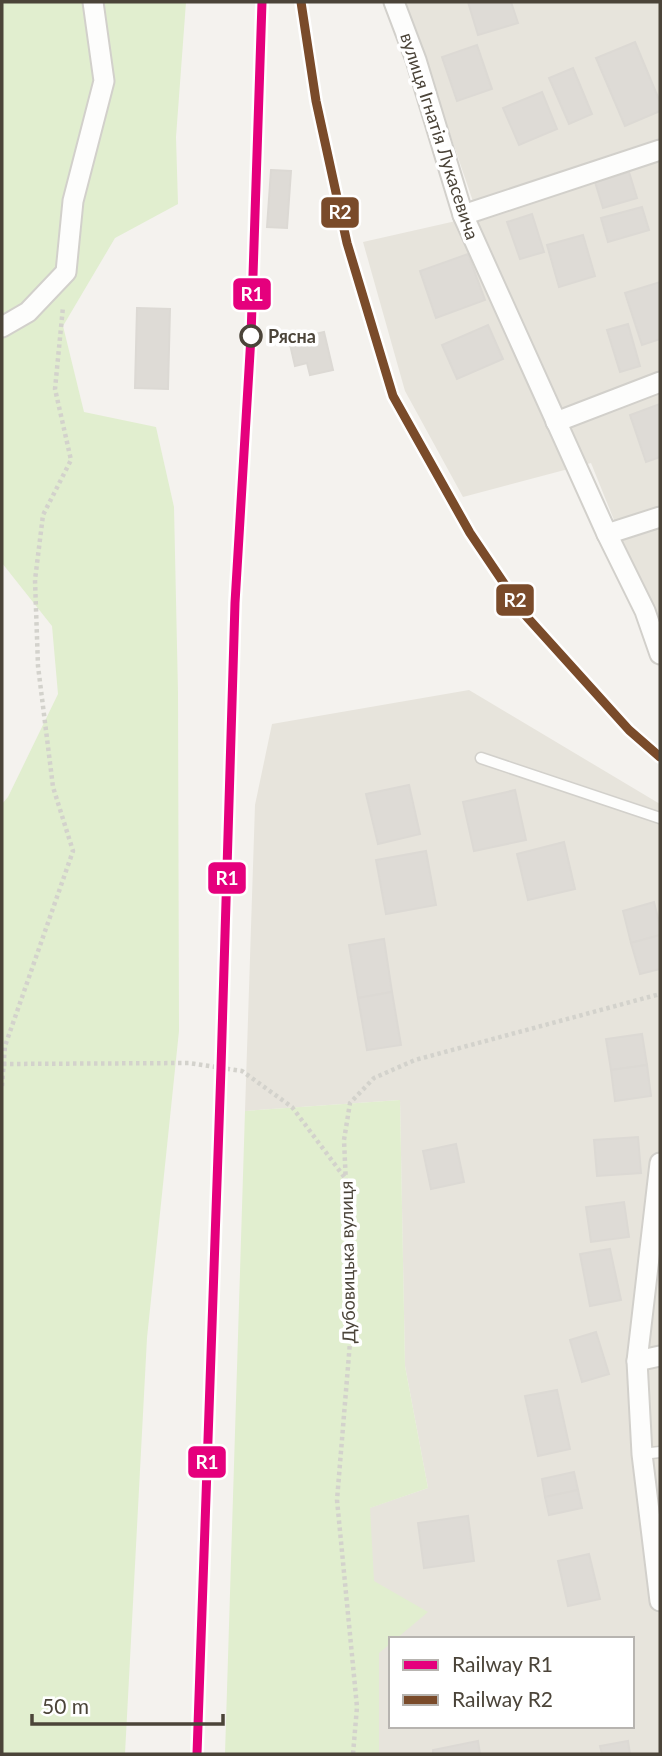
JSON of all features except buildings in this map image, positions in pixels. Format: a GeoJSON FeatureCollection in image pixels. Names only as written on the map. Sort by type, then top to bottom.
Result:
{"type":"FeatureCollection","features":[{"type":"Feature","properties":{"kind":"street"},"geometry":{"type":"LineString","coordinates":[[2,327],[28,312],[66,272],[74,201],[104,81],[93,2]]}},
{"type":"Feature","properties":{"kind":"street","name":"вулиця Ігнатія Лукасевича"},"geometry":{"type":"LineString","coordinates":[[398,3],[463,215],[607,534],[645,611],[660,654]]}},
{"type":"Feature","properties":{"kind":"street"},"geometry":{"type":"LineString","coordinates":[[463,215],[660,150]]}},
{"type":"Feature","properties":{"kind":"street"},"geometry":{"type":"LineString","coordinates":[[556,422],[660,383]]}},
{"type":"Feature","properties":{"kind":"street"},"geometry":{"type":"LineString","coordinates":[[607,534],[660,517]]}},
{"type":"Feature","properties":{"kind":"street"},"geometry":{"type":"LineString","coordinates":[[660,1163],[637,1361],[651,1453],[660,1601]]}},
{"type":"Feature","properties":{"kind":"street"},"geometry":{"type":"LineString","coordinates":[[637,1361],[660,1356]]}},
{"type":"Feature","properties":{"kind":"lane"},"geometry":{"type":"LineString","coordinates":[[481,758],[660,818]]}},
{"type":"Feature","properties":{"kind":"path"},"geometry":{"type":"LineString","coordinates":[[2,1086],[5,1046],[73,851],[53,787],[38,666],[35,580],[43,515],[71,460],[55,388],[66,272]]}},
{"type":"Feature","properties":{"kind":"path","name":"Дубовицька вулиця"},"geometry":{"type":"LineString","coordinates":[[353,1754],[357,1707],[337,1500],[352,1318],[344,1140],[350,1103],[374,1078],[415,1060],[660,994]]}},
{"type":"Feature","properties":{"kind":"path"},"geometry":{"type":"LineString","coordinates":[[3,1064],[189,1063],[242,1071],[292,1107],[346,1178]]}},
{"type":"Feature","properties":{"kind":"shaded area"},"geometry":{"type":"Polygon","coordinates":[[[405,2],[660,2],[660,634],[591,463],[463,497],[405,391],[363,242],[478,216],[405,2]]]}},
{"type":"Feature","properties":{"kind":"shaded area"},"geometry":{"type":"Polygon","coordinates":[[[469,690],[660,804],[660,1754],[376,1754],[369,1508],[428,1488],[405,1366],[400,1100],[245,1111],[255,805],[272,724],[469,690]]]}},
{"type":"Feature","properties":{"kind":"green space"},"geometry":{"type":"Polygon","coordinates":[[[2,2],[186,2],[176,137],[178,204],[115,238],[63,326],[84,412],[156,427],[174,507],[178,692],[179,1031],[147,1338],[125,1754],[2,1754],[2,804],[8,797],[58,694],[52,626],[2,563],[2,2]]]}},
{"type":"Feature","properties":{"kind":"green space"},"geometry":{"type":"Polygon","coordinates":[[[400,1100],[405,1366],[428,1488],[370,1508],[374,1581],[428,1612],[398,1637],[389,1637],[389,1645],[379,1653],[379,1754],[225,1754],[245,1111],[400,1100]]]}},
{"type":"Feature","properties":{"kind":"rail line","name":"R1"},"geometry":{"type":"LineString","coordinates":[[197,1754],[235,603],[251,336],[262,2]]}},
{"type":"Feature","properties":{"kind":"rail line","name":"R2"},"geometry":{"type":"LineString","coordinates":[[301,2],[316,101],[347,243],[393,396],[470,533],[526,616],[629,730],[660,757]]}},
{"type":"Feature","properties":{"kind":"place","name":"Рясна"},"geometry":{"type":"Point","coordinates":[251,336]}}]}
